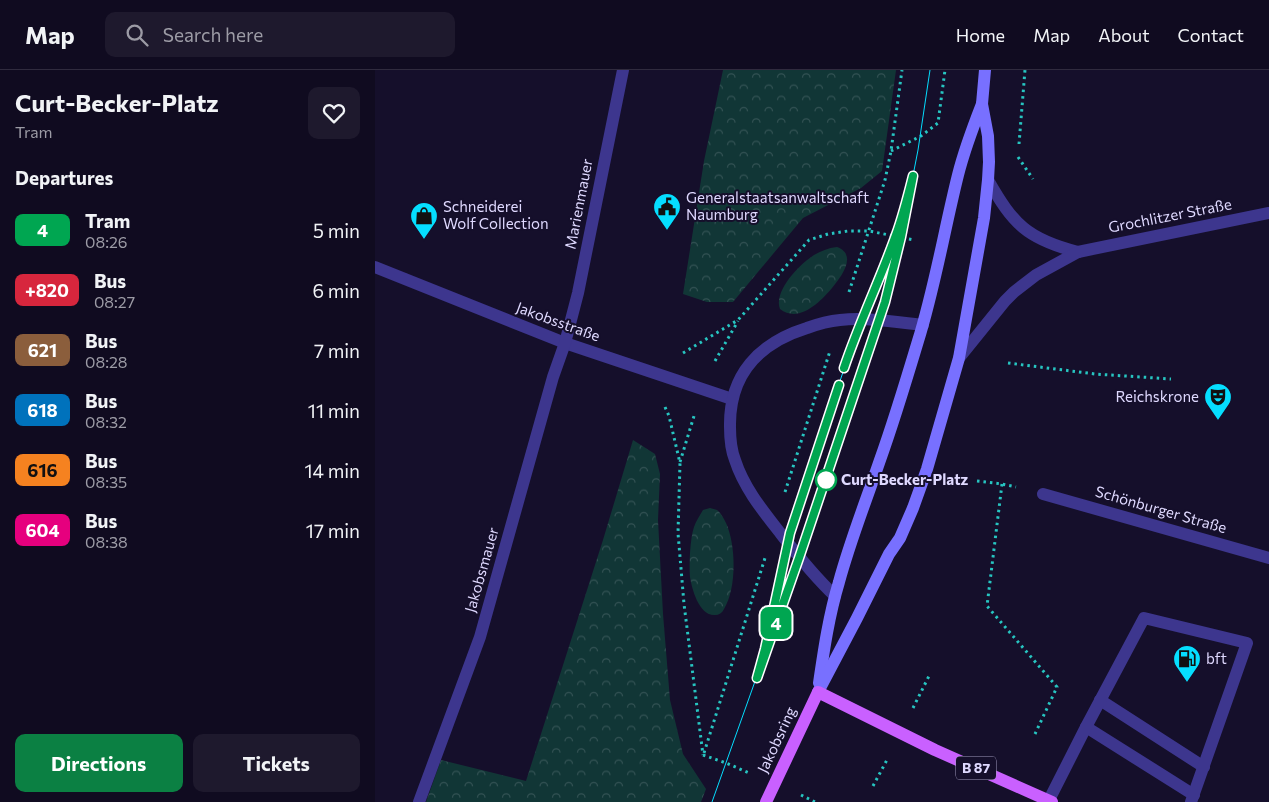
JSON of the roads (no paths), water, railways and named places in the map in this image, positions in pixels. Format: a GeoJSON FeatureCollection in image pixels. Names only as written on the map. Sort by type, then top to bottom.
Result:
{"type":"FeatureCollection","features":[{"type":"Feature","properties":{"kind":"main road"},"geometry":{"type":"LineString","coordinates":[[818,692],[828,626],[835,596],[863,506],[881,460],[901,399],[923,325],[958,175],[982,104],[985,70]]}},
{"type":"Feature","properties":{"kind":"main road"},"geometry":{"type":"LineString","coordinates":[[818,692],[889,554],[900,538],[913,508],[927,469],[959,358],[984,218],[988,180],[988,136],[982,104]]}},
{"type":"Feature","properties":{"kind":"main road","name":"B 87"},"geometry":{"type":"LineString","coordinates":[[818,692],[935,750],[1051,801]]}},
{"type":"Feature","properties":{"kind":"main road","name":"Jakobsring"},"geometry":{"type":"LineString","coordinates":[[765,802],[818,692]]}},
{"type":"Feature","properties":{"kind":"street","name":"Marienmauer"},"geometry":{"type":"LineString","coordinates":[[565,343],[578,293],[623,70]]}},
{"type":"Feature","properties":{"kind":"street","name":"Grochlitzer Straße"},"geometry":{"type":"LineString","coordinates":[[988,180],[1007,212],[1026,230],[1045,242],[1078,252]]}},
{"type":"Feature","properties":{"kind":"street","name":"Grochlitzer Straße"},"geometry":{"type":"LineString","coordinates":[[959,358],[1013,292],[1036,275],[1078,252],[1269,213]]}},
{"type":"Feature","properties":{"kind":"street","name":"Jakobsstraße"},"geometry":{"type":"LineString","coordinates":[[375,267],[565,343],[732,399]]}},
{"type":"Feature","properties":{"kind":"street"},"geometry":{"type":"LineString","coordinates":[[835,596],[799,558],[753,497],[741,476],[734,459],[731,444],[730,416],[732,399],[743,374],[761,351],[799,330],[839,320],[870,320],[923,325]]}},
{"type":"Feature","properties":{"kind":"street","name":"Jakobsmauer"},"geometry":{"type":"LineString","coordinates":[[419,802],[480,637],[553,378],[565,343]]}},
{"type":"Feature","properties":{"kind":"street","name":"Schönburger Straße"},"geometry":{"type":"LineString","coordinates":[[1043,494],[1269,558]]}},
{"type":"Feature","properties":{"kind":"street"},"geometry":{"type":"LineString","coordinates":[[1051,801],[1086,727],[1144,618],[1247,644],[1193,798],[1086,727]]}},
{"type":"Feature","properties":{"kind":"street"},"geometry":{"type":"LineString","coordinates":[[1100,700],[1204,767]]}},
{"type":"Feature","properties":{"kind":"tram line"},"geometry":{"type":"LineString","coordinates":[[712,802],[799,558],[885,302],[901,237],[918,150],[930,70]]}},
{"type":"Feature","properties":{"kind":"tram line","name":"4"},"geometry":{"type":"LineString","coordinates":[[839,385],[790,533],[757,678],[885,302],[893,273],[913,176],[896,236],[861,320],[844,368]]}},
{"type":"Feature","properties":{"kind":"tram line"},"geometry":{"type":"LineString","coordinates":[[772,617],[790,533],[798,507],[850,351],[896,235]]}},
{"type":"Feature","properties":{"kind":"place","name":"Generalstaatsanwaltschaft Naumburg"},"geometry":{"type":"Point","coordinates":[667,231]}},
{"type":"Feature","properties":{"kind":"place","name":"Schneiderei Wolf Collection"},"geometry":{"type":"Point","coordinates":[424,240]}},
{"type":"Feature","properties":{"kind":"place","name":"Reichskrone"},"geometry":{"type":"Point","coordinates":[1218,421]}},
{"type":"Feature","properties":{"kind":"place","name":"Curt-Becker-Platz"},"geometry":{"type":"Point","coordinates":[826,480]}},
{"type":"Feature","properties":{"kind":"place","name":"bft"},"geometry":{"type":"Point","coordinates":[1187,683]}}]}
